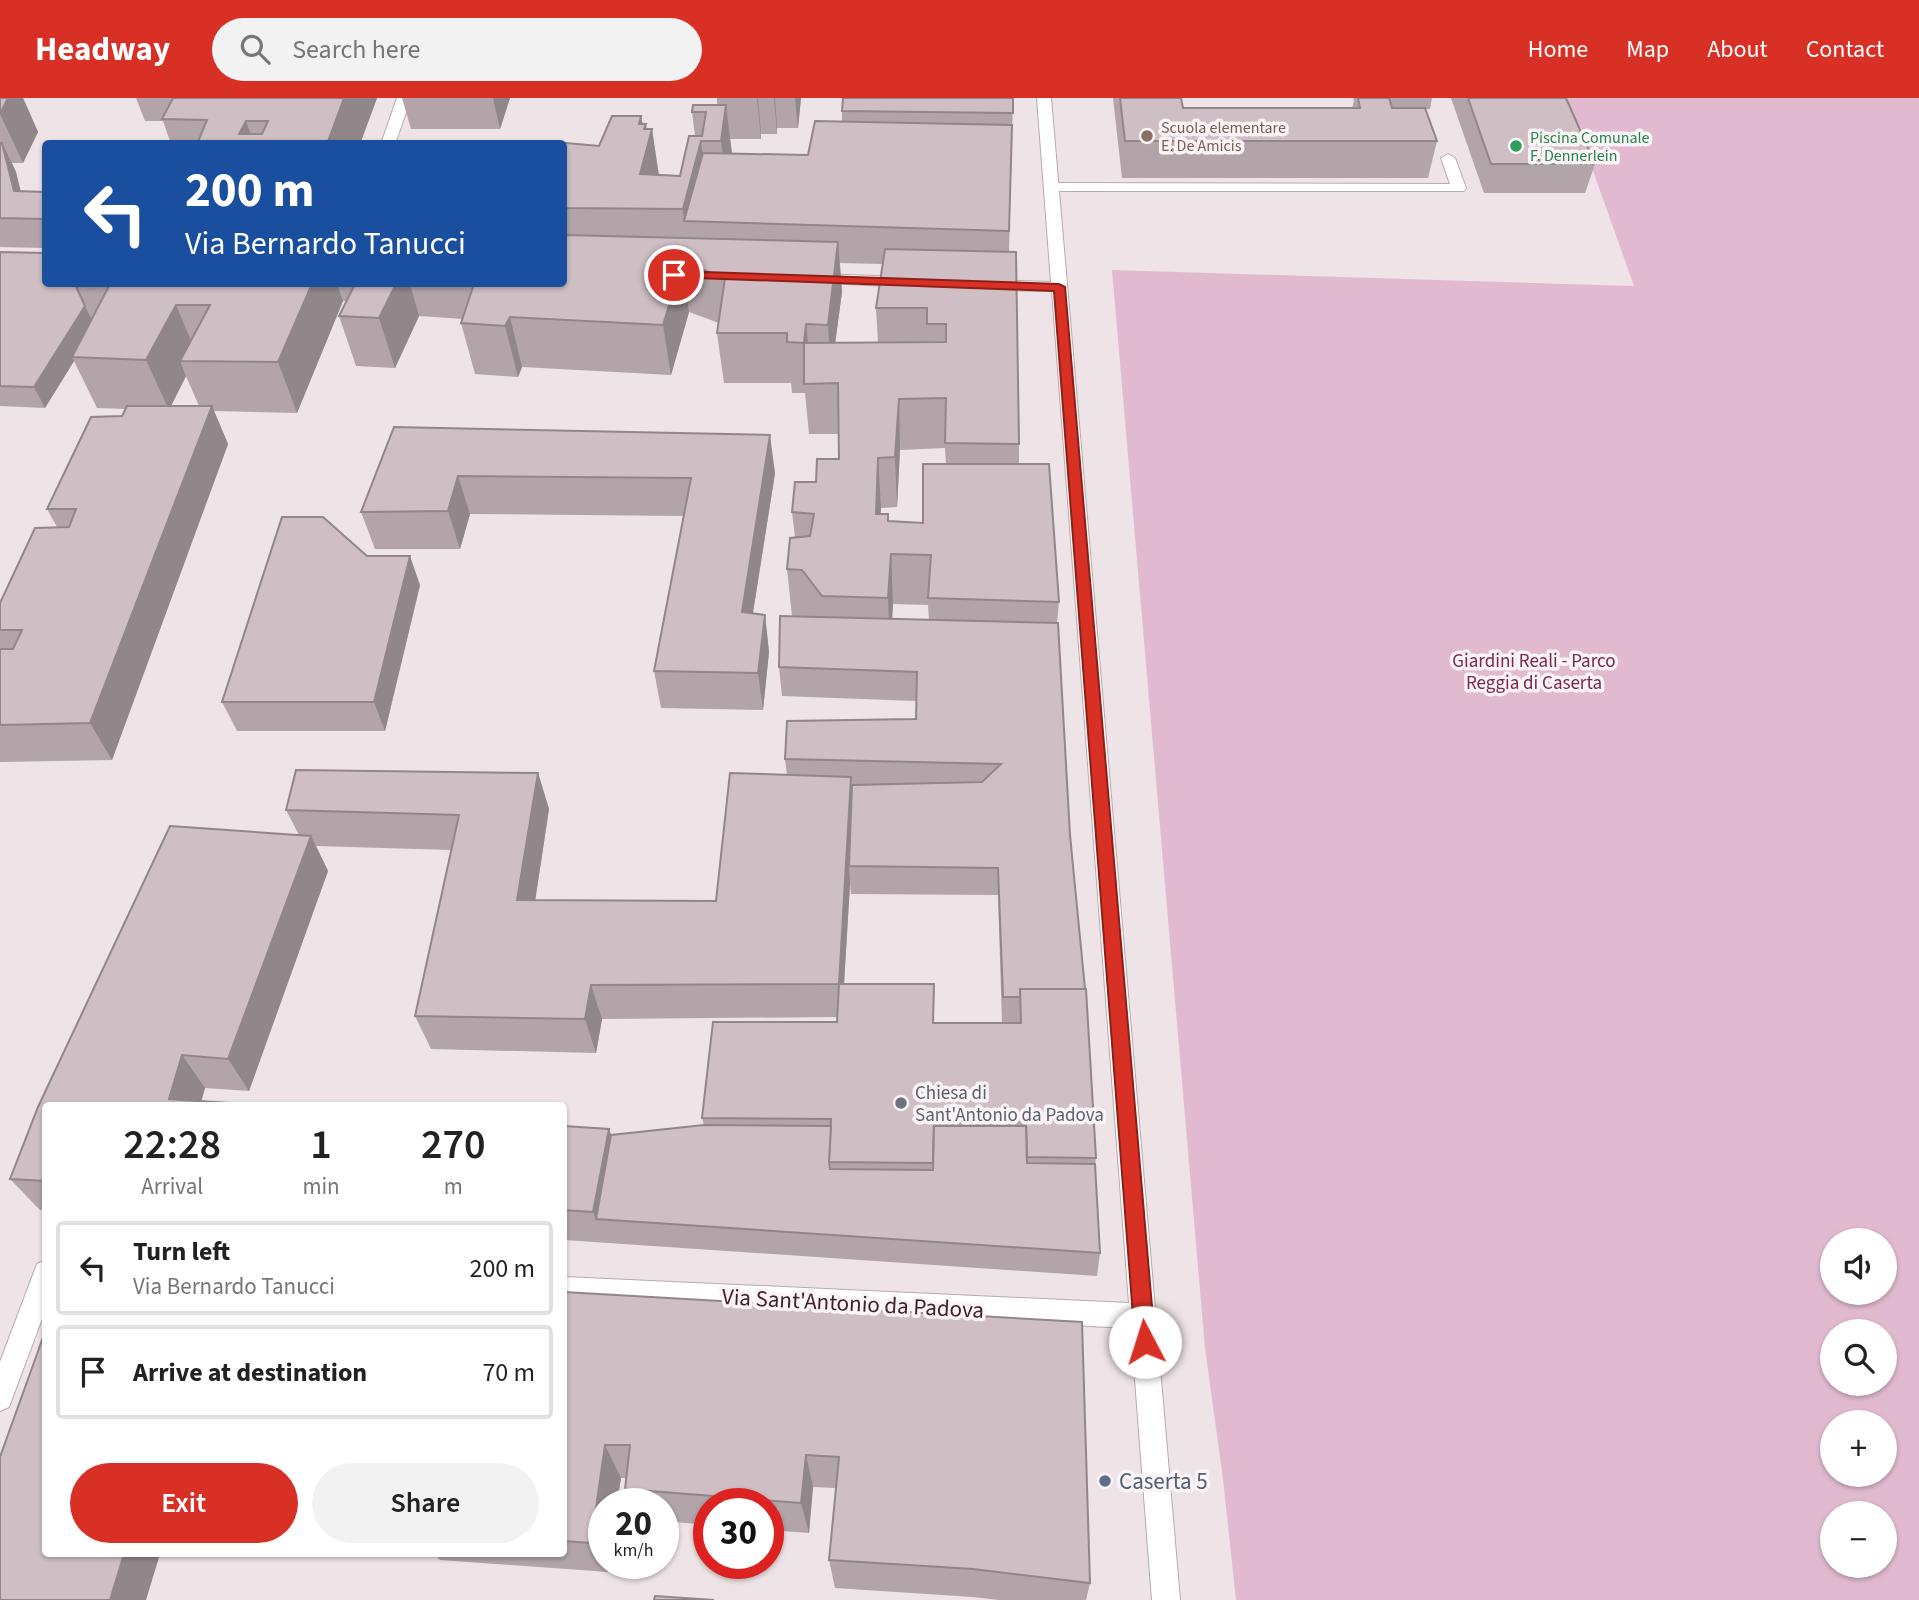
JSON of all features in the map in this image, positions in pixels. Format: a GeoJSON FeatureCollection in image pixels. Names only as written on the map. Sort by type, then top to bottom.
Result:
{"type":"FeatureCollection","features":[{"type":"Feature","properties":{"kind":"street"},"geometry":{"type":"LineString","coordinates":[[389,140],[404,98]]}},
{"type":"Feature","properties":{"kind":"street"},"geometry":{"type":"LineString","coordinates":[[1044,98],[1166,1600]]}},
{"type":"Feature","properties":{"kind":"street"},"geometry":{"type":"LineString","coordinates":[[1051,187],[1460,188],[1448,158]]}},
{"type":"Feature","properties":{"kind":"street"},"geometry":{"type":"LineString","coordinates":[[798,279],[922,283]]}},
{"type":"Feature","properties":{"kind":"street"},"geometry":{"type":"LineString","coordinates":[[977,285],[1059,287]]}},
{"type":"Feature","properties":{"kind":"street"},"geometry":{"type":"LineString","coordinates":[[0,1398],[42,1283]]}},
{"type":"Feature","properties":{"kind":"street","name":"Via Sant'Antonio da Padova"},"geometry":{"type":"LineString","coordinates":[[567,1289],[1143,1316]]}},
{"type":"Feature","properties":{"kind":"green space","name":"Giardini Reali - Parco Reggia di Caserta"},"geometry":{"type":"Polygon","coordinates":[[[1567,98],[1919,98],[1919,1600],[1236,1600],[1205,1348],[1112,270],[1634,286],[1567,98]]]}},
{"type":"Feature","properties":{"kind":"building"},"geometry":{"type":"Polygon","coordinates":[[[0,98],[8,98],[0,114],[0,98]]]}},
{"type":"Feature","properties":{"kind":"building"},"geometry":{"type":"Polygon","coordinates":[[[173,98],[344,98],[328,140],[199,140],[207,120],[162,119],[173,98]],[[246,121],[239,134],[262,134],[268,121],[246,121]]]}},
{"type":"Feature","properties":{"kind":"building"},"geometry":{"type":"Polygon","coordinates":[[[843,98],[1013,98],[1013,113],[842,111],[843,98]]]}},
{"type":"Feature","properties":{"kind":"building"},"geometry":{"type":"Polygon","coordinates":[[[1120,98],[1181,98],[1183,108],[1360,108],[1358,98],[1389,98],[1392,108],[1425,108],[1437,141],[1125,141],[1120,98]]]}},
{"type":"Feature","properties":{"kind":"building"},"geometry":{"type":"Polygon","coordinates":[[[1468,98],[1566,98],[1595,164],[1491,164],[1468,98]]]}},
{"type":"Feature","properties":{"kind":"building"},"geometry":{"type":"Polygon","coordinates":[[[693,105],[726,105],[721,141],[701,141],[683,209],[567,208],[567,143],[599,146],[612,116],[641,116],[639,124],[646,124],[644,129],[652,129],[640,174],[680,176],[689,136],[702,136],[706,112],[692,112],[693,105]]]}},
{"type":"Feature","properties":{"kind":"building"},"geometry":{"type":"Polygon","coordinates":[[[815,121],[1012,125],[1009,231],[684,221],[703,153],[808,155],[815,121]]]}},
{"type":"Feature","properties":{"kind":"building"},"geometry":{"type":"Polygon","coordinates":[[[2,143],[14,191],[42,192],[42,219],[0,218],[2,143]]]}},
{"type":"Feature","properties":{"kind":"building"},"geometry":{"type":"Polygon","coordinates":[[[567,235],[838,242],[828,325],[806,324],[804,343],[787,342],[787,333],[717,333],[725,278],[682,262],[663,325],[510,317],[505,326],[461,323],[473,287],[567,287],[567,235]]]}},
{"type":"Feature","properties":{"kind":"building"},"geometry":{"type":"Polygon","coordinates":[[[885,249],[1016,252],[1019,444],[945,443],[946,398],[899,399],[895,457],[878,458],[876,514],[888,514],[888,521],[923,523],[923,464],[1049,464],[1059,602],[928,598],[931,555],[891,554],[888,598],[822,596],[802,570],[787,569],[790,538],[810,536],[814,514],[792,512],[795,482],[816,482],[817,459],[839,459],[838,383],[804,384],[804,343],[946,342],[946,324],[927,324],[927,308],[876,308],[885,249]]]}},
{"type":"Feature","properties":{"kind":"building"},"geometry":{"type":"Polygon","coordinates":[[[0,252],[42,253],[42,287],[76,287],[85,306],[34,387],[0,386],[0,252]]]}},
{"type":"Feature","properties":{"kind":"building"},"geometry":{"type":"Polygon","coordinates":[[[108,287],[311,287],[278,362],[180,361],[210,305],[176,305],[146,360],[72,357],[108,287]]]}},
{"type":"Feature","properties":{"kind":"building"},"geometry":{"type":"Polygon","coordinates":[[[354,287],[394,287],[379,318],[339,316],[354,287]]]}},
{"type":"Feature","properties":{"kind":"building"},"geometry":{"type":"Polygon","coordinates":[[[127,406],[212,406],[90,723],[0,725],[0,649],[13,649],[22,630],[0,630],[0,603],[35,528],[69,527],[76,509],[47,509],[91,417],[122,416],[127,406]]]}},
{"type":"Feature","properties":{"kind":"building"},"geometry":{"type":"Polygon","coordinates":[[[394,427],[770,435],[742,612],[765,615],[758,673],[654,671],[691,478],[458,476],[448,511],[361,512],[394,427]]]}},
{"type":"Feature","properties":{"kind":"building"},"geometry":{"type":"Polygon","coordinates":[[[282,517],[323,517],[367,556],[410,556],[374,702],[222,702],[282,517]]]}},
{"type":"Feature","properties":{"kind":"building"},"geometry":{"type":"Polygon","coordinates":[[[780,616],[1058,623],[1070,835],[1085,989],[1020,989],[1020,997],[1003,997],[998,868],[849,866],[852,785],[982,782],[1001,764],[785,759],[787,721],[916,719],[917,672],[779,667],[780,616]]]}},
{"type":"Feature","properties":{"kind":"building"},"geometry":{"type":"Polygon","coordinates":[[[296,770],[538,773],[517,900],[716,901],[730,773],[851,777],[839,984],[591,985],[585,1019],[415,1016],[459,815],[286,810],[296,770]]]}},
{"type":"Feature","properties":{"kind":"building"},"geometry":{"type":"Polygon","coordinates":[[[170,826],[311,836],[228,1059],[182,1055],[169,1099],[215,1102],[42,1102],[42,1181],[10,1179],[38,1107],[170,826]]]}},
{"type":"Feature","properties":{"kind":"building","name":"Chiesa di Sant'Antonio da Padova"},"geometry":{"type":"Polygon","coordinates":[[[839,984],[934,984],[933,1023],[1021,1023],[1020,989],[1086,989],[1096,1158],[1027,1157],[1026,1119],[934,1119],[933,1163],[829,1162],[831,1119],[702,1118],[713,1022],[837,1022],[839,984]]]}},
{"type":"Feature","properties":{"kind":"building"},"geometry":{"type":"Polygon","coordinates":[[[704,1125],[831,1126],[830,1169],[933,1170],[934,1126],[1026,1126],[1027,1163],[1095,1164],[1100,1253],[596,1219],[611,1135],[704,1125]]]}},
{"type":"Feature","properties":{"kind":"building"},"geometry":{"type":"Polygon","coordinates":[[[567,1126],[609,1129],[593,1212],[567,1210],[567,1126]]]}},
{"type":"Feature","properties":{"kind":"building"},"geometry":{"type":"Polygon","coordinates":[[[567,1292],[1082,1322],[1090,1583],[973,1569],[829,1560],[839,1457],[806,1455],[801,1503],[784,1502],[784,1488],[693,1488],[693,1494],[679,1493],[679,1488],[625,1488],[630,1445],[605,1445],[599,1488],[588,1488],[588,1543],[567,1541],[567,1292]]]}},
{"type":"Feature","properties":{"kind":"building"},"geometry":{"type":"Polygon","coordinates":[[[42,1340],[42,1557],[123,1557],[110,1600],[0,1600],[0,1457],[42,1340]]]}},
{"type":"Feature","properties":{"kind":"building"},"geometry":{"type":"Polygon","coordinates":[[[655,1596],[714,1600],[654,1600],[655,1596]]]}},
{"type":"Feature","properties":{"kind":"place","name":"Scuola elementare E. De Amicis"},"geometry":{"type":"Point","coordinates":[1147,136]}},
{"type":"Feature","properties":{"kind":"place","name":"Piscina Comunale F. Dennerlein"},"geometry":{"type":"Point","coordinates":[1516,146]}},
{"type":"Feature","properties":{"kind":"place","name":"Chiesa di Sant'Antonio da Padova"},"geometry":{"type":"Point","coordinates":[901,1103]}},
{"type":"Feature","properties":{"kind":"place","name":"Caserta 5"},"geometry":{"type":"Point","coordinates":[1105,1481]}},
{"type":"Feature","properties":{"kind":"route"},"geometry":{"type":"LineString","coordinates":[[674,275],[1059,287],[1145,1342]]}}]}
